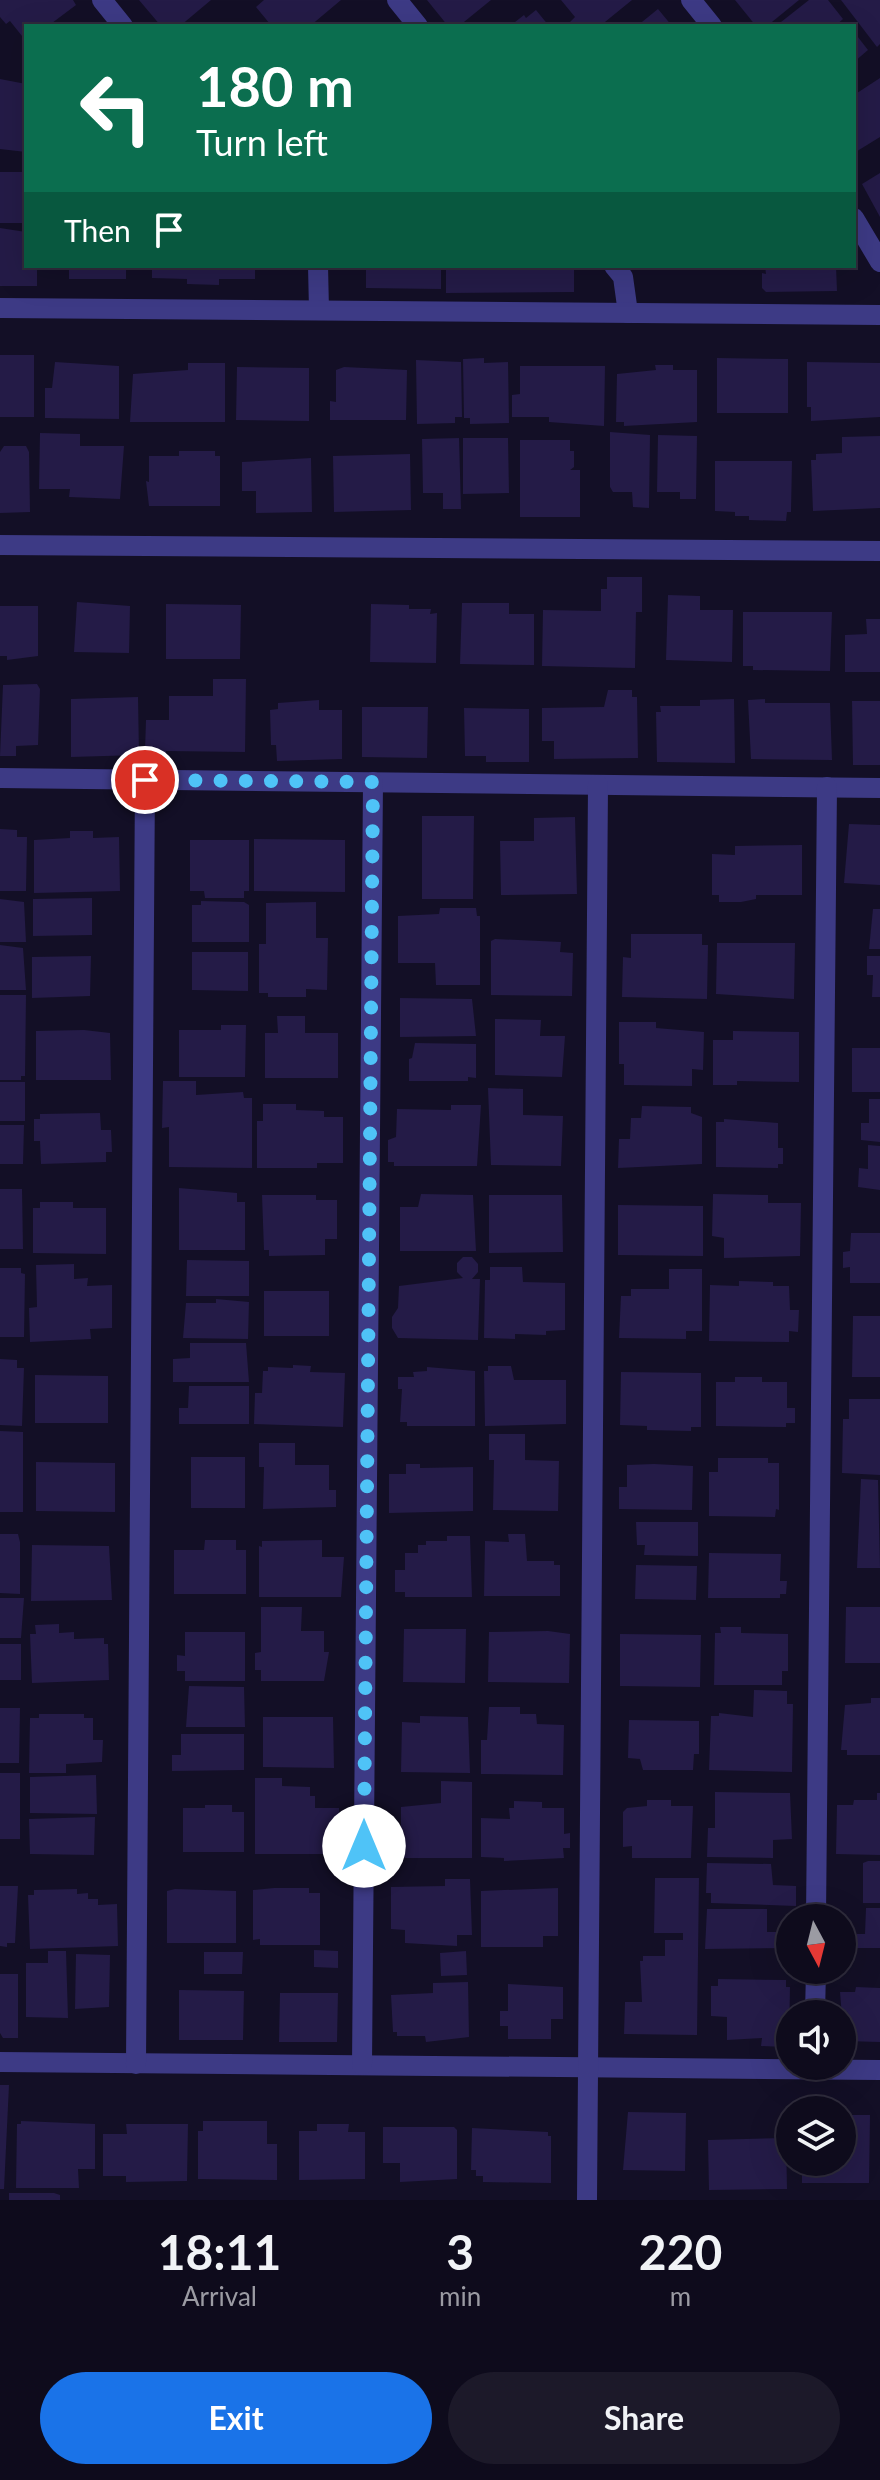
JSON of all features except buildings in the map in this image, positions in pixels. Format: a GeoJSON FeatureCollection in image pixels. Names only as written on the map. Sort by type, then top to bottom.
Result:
{"type":"FeatureCollection","features":[{"type":"Feature","properties":{"kind":"street"},"geometry":{"type":"LineString","coordinates":[[102,0],[121,24]]}},
{"type":"Feature","properties":{"kind":"street"},"geometry":{"type":"LineString","coordinates":[[397,0],[416,24]]}},
{"type":"Feature","properties":{"kind":"street"},"geometry":{"type":"LineString","coordinates":[[691,0],[710,24]]}},
{"type":"Feature","properties":{"kind":"street"},"geometry":{"type":"LineString","coordinates":[[856,221],[880,262]]}},
{"type":"Feature","properties":{"kind":"street"},"geometry":{"type":"LineString","coordinates":[[318,268],[319,310]]}},
{"type":"Feature","properties":{"kind":"street"},"geometry":{"type":"LineString","coordinates":[[616,268],[623,277],[628,313]]}},
{"type":"Feature","properties":{"kind":"street"},"geometry":{"type":"LineString","coordinates":[[0,308],[880,315]]}},
{"type":"Feature","properties":{"kind":"street"},"geometry":{"type":"LineString","coordinates":[[0,545],[880,551]]}},
{"type":"Feature","properties":{"kind":"street"},"geometry":{"type":"LineString","coordinates":[[0,778],[880,788]]}},
{"type":"Feature","properties":{"kind":"street"},"geometry":{"type":"LineString","coordinates":[[136,2064],[145,780]]}},
{"type":"Feature","properties":{"kind":"street"},"geometry":{"type":"LineString","coordinates":[[362,2065],[373,782]]}},
{"type":"Feature","properties":{"kind":"street"},"geometry":{"type":"LineString","coordinates":[[587,2200],[598,785]]}},
{"type":"Feature","properties":{"kind":"street"},"geometry":{"type":"LineString","coordinates":[[816,1904],[827,787]]}},
{"type":"Feature","properties":{"kind":"street"},"geometry":{"type":"LineString","coordinates":[[0,2062],[776,2068]]}},
{"type":"Feature","properties":{"kind":"street"},"geometry":{"type":"LineString","coordinates":[[856,2069],[880,2070]]}},
{"type":"Feature","properties":{"kind":"route"},"geometry":{"type":"LineString","coordinates":[[145,780],[373,782],[364,1846]]}}]}
